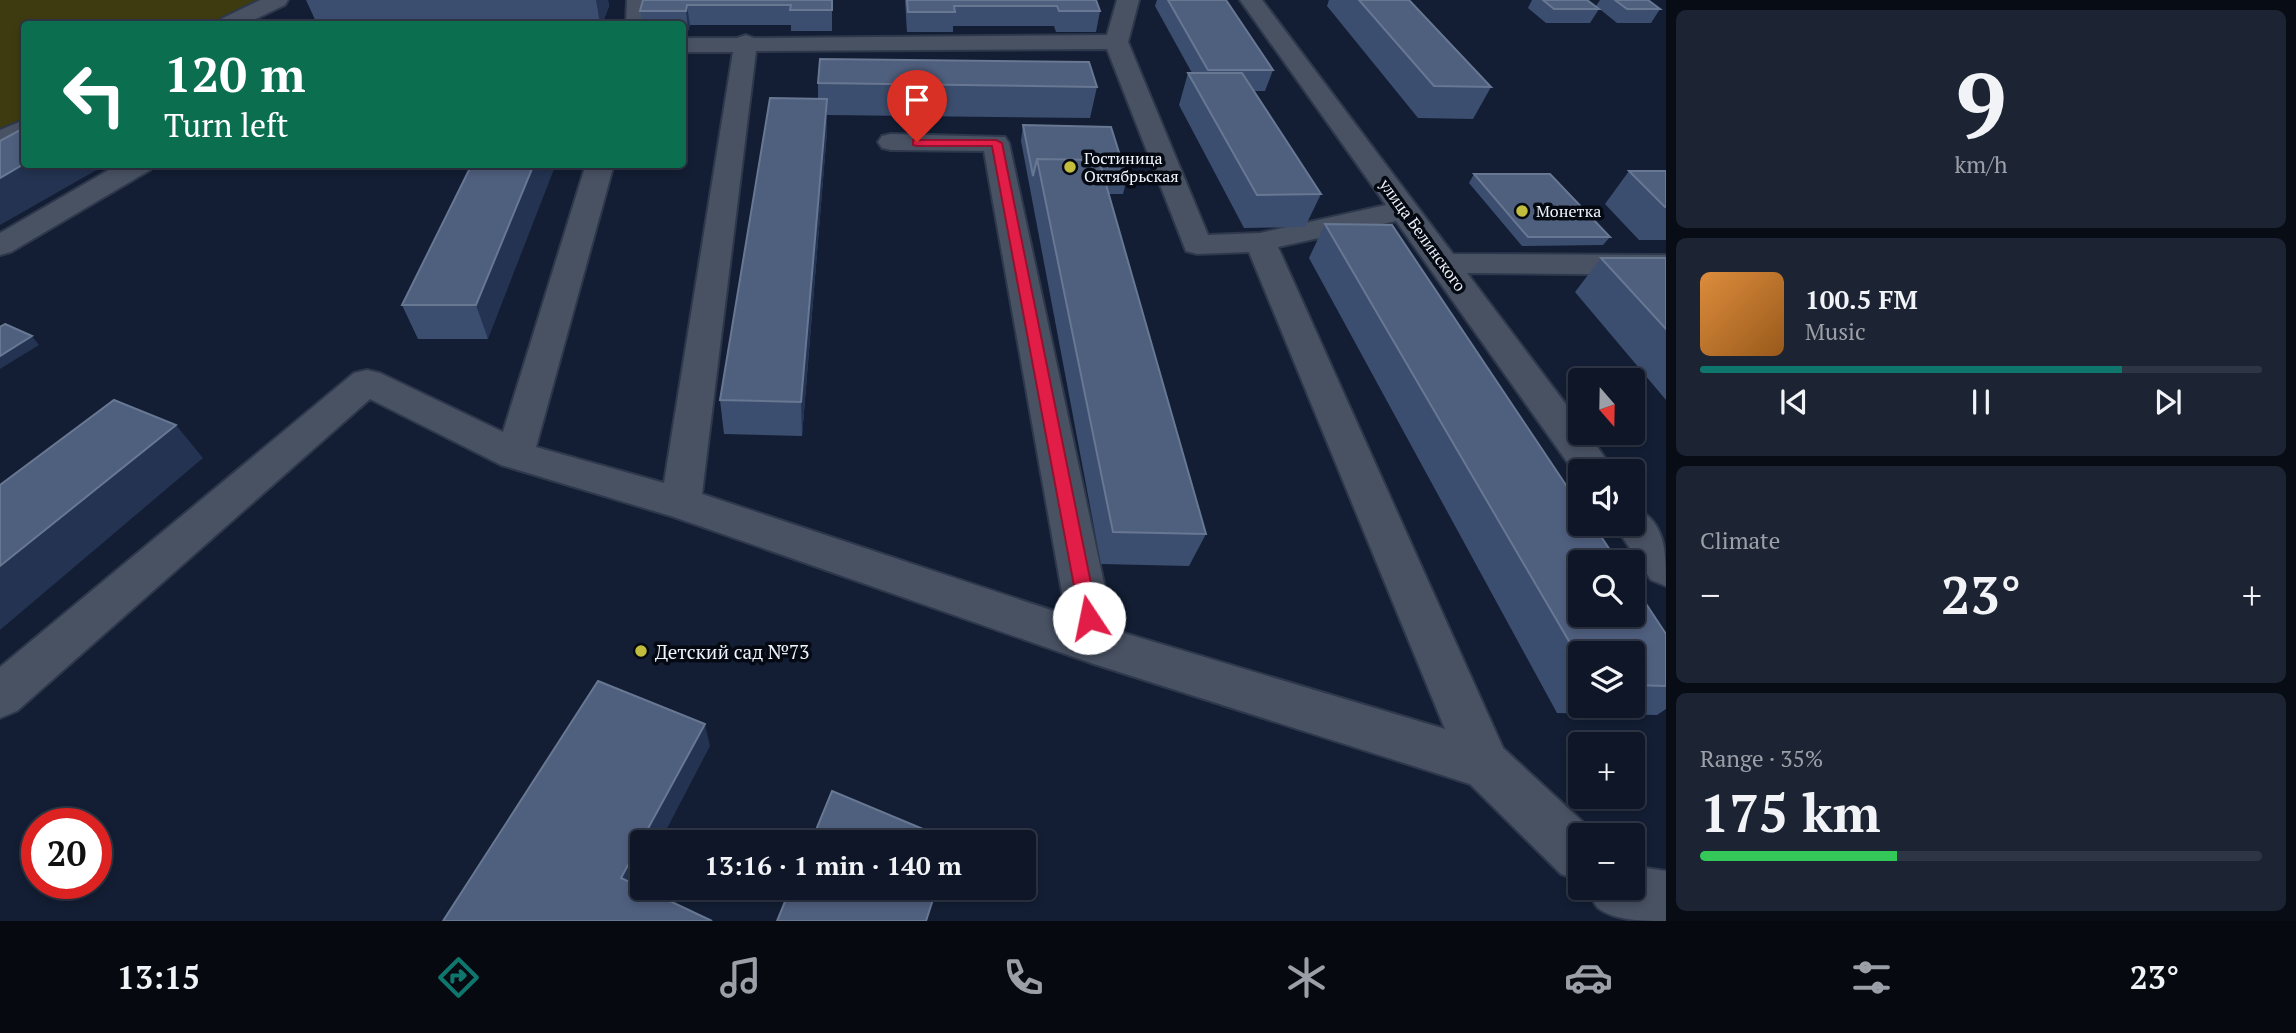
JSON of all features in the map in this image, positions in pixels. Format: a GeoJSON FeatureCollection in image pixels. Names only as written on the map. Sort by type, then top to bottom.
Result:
{"type":"FeatureCollection","features":[{"type":"Feature","properties":{"kind":"street"},"geometry":{"type":"LineString","coordinates":[[235,21],[277,0]]}},
{"type":"Feature","properties":{"kind":"street"},"geometry":{"type":"LineString","coordinates":[[637,21],[638,0]]}},
{"type":"Feature","properties":{"kind":"street"},"geometry":{"type":"LineString","coordinates":[[1128,0],[1116,42],[1197,245],[1260,242],[1404,210]]}},
{"type":"Feature","properties":{"kind":"street","name":"улица Белинского"},"geometry":{"type":"LineString","coordinates":[[1251,0],[1586,459]]}},
{"type":"Feature","properties":{"kind":"street"},"geometry":{"type":"LineString","coordinates":[[686,45],[746,42],[1116,42]]}},
{"type":"Feature","properties":{"kind":"street"},"geometry":{"type":"LineString","coordinates":[[681,503],[746,42]]}},
{"type":"Feature","properties":{"kind":"street"},"geometry":{"type":"LineString","coordinates":[[0,141],[21,130]]}},
{"type":"Feature","properties":{"kind":"street"},"geometry":{"type":"LineString","coordinates":[[891,142],[996,143],[1094,644]]}},
{"type":"Feature","properties":{"kind":"street"},"geometry":{"type":"LineString","coordinates":[[0,246],[133,168]]}},
{"type":"Feature","properties":{"kind":"street"},"geometry":{"type":"LineString","coordinates":[[515,455],[599,168]]}},
{"type":"Feature","properties":{"kind":"street"},"geometry":{"type":"LineString","coordinates":[[1260,242],[1485,765],[1568,844]]}},
{"type":"Feature","properties":{"kind":"street"},"geometry":{"type":"LineString","coordinates":[[1443,263],[1661,270]]}},
{"type":"Feature","properties":{"kind":"street"},"geometry":{"type":"LineString","coordinates":[[0,696],[367,383],[515,455],[681,503],[1094,644],[1485,765]]}},
{"type":"Feature","properties":{"kind":"street"},"geometry":{"type":"LineString","coordinates":[[1643,536],[1666,568]]}},
{"type":"Feature","properties":{"kind":"shaded area"},"geometry":{"type":"Polygon","coordinates":[[[0,0],[259,0],[216,21],[21,21],[21,120],[0,130],[0,0]]]}},
{"type":"Feature","properties":{"kind":"building"},"geometry":{"type":"Polygon","coordinates":[[[643,0],[832,0],[832,10],[790,10],[791,5],[687,5],[686,11],[640,11],[643,0]]]}},
{"type":"Feature","properties":{"kind":"building"},"geometry":{"type":"Polygon","coordinates":[[[907,0],[1096,0],[1100,11],[1059,11],[1057,6],[954,6],[955,12],[908,12],[907,0]]]}},
{"type":"Feature","properties":{"kind":"building"},"geometry":{"type":"Polygon","coordinates":[[[1168,0],[1226,0],[1273,70],[1208,70],[1168,0]]]}},
{"type":"Feature","properties":{"kind":"building"},"geometry":{"type":"Polygon","coordinates":[[[1359,0],[1409,0],[1491,87],[1434,86],[1359,0]]]}},
{"type":"Feature","properties":{"kind":"building"},"geometry":{"type":"Polygon","coordinates":[[[1543,0],[1587,0],[1599,9],[1554,9],[1543,0]]]}},
{"type":"Feature","properties":{"kind":"building"},"geometry":{"type":"Polygon","coordinates":[[[1615,0],[1648,0],[1660,9],[1627,9],[1615,0]]]}},
{"type":"Feature","properties":{"kind":"building"},"geometry":{"type":"Polygon","coordinates":[[[820,59],[1089,62],[1097,87],[818,83],[820,59]]]}},
{"type":"Feature","properties":{"kind":"building"},"geometry":{"type":"Polygon","coordinates":[[[1188,73],[1242,73],[1321,194],[1257,195],[1188,73]]]}},
{"type":"Feature","properties":{"kind":"building"},"geometry":{"type":"Polygon","coordinates":[[[770,98],[827,99],[801,402],[720,400],[770,98]]]}},
{"type":"Feature","properties":{"kind":"building"},"geometry":{"type":"Polygon","coordinates":[[[1023,125],[1111,127],[1127,178],[1104,177],[1099,160],[1037,159],[1033,176],[1023,125]]]}},
{"type":"Feature","properties":{"kind":"building"},"geometry":{"type":"Polygon","coordinates":[[[21,130],[21,166],[0,178],[0,141],[21,130]]]}},
{"type":"Feature","properties":{"kind":"building"},"geometry":{"type":"Polygon","coordinates":[[[1037,159],[1099,160],[1206,534],[1113,532],[1037,159]]]}},
{"type":"Feature","properties":{"kind":"building"},"geometry":{"type":"Polygon","coordinates":[[[470,168],[532,168],[476,305],[402,305],[470,168]]]}},
{"type":"Feature","properties":{"kind":"building"},"geometry":{"type":"Polygon","coordinates":[[[1629,171],[1666,171],[1666,207],[1665,207],[1629,171]]]}},
{"type":"Feature","properties":{"kind":"building"},"geometry":{"type":"Polygon","coordinates":[[[1474,174],[1550,174],[1610,237],[1528,237],[1474,174]]]}},
{"type":"Feature","properties":{"kind":"building"},"geometry":{"type":"Polygon","coordinates":[[[1325,224],[1392,225],[1568,488],[1568,536],[1601,536],[1610,550],[1568,550],[1568,627],[1645,627],[1645,602],[1666,634],[1666,686],[1645,685],[1645,641],[1569,641],[1325,224]]]}},
{"type":"Feature","properties":{"kind":"building"},"geometry":{"type":"Polygon","coordinates":[[[1601,258],[1666,258],[1666,329],[1601,258]]]}},
{"type":"Feature","properties":{"kind":"building"},"geometry":{"type":"Polygon","coordinates":[[[5,324],[32,336],[0,356],[0,327],[5,324]]]}},
{"type":"Feature","properties":{"kind":"building"},"geometry":{"type":"Polygon","coordinates":[[[114,400],[176,425],[0,566],[0,485],[114,400]]]}},
{"type":"Feature","properties":{"kind":"building"},"geometry":{"type":"Polygon","coordinates":[[[598,681],[705,724],[647,830],[630,830],[630,862],[621,878],[630,882],[630,900],[668,900],[712,921],[443,921],[598,681]]]}},
{"type":"Feature","properties":{"kind":"building"},"geometry":{"type":"Polygon","coordinates":[[[832,791],[926,830],[816,830],[832,791]]]}},
{"type":"Feature","properties":{"kind":"building"},"geometry":{"type":"Polygon","coordinates":[[[786,900],[933,900],[926,921],[777,921],[786,900]]]}},
{"type":"Feature","properties":{"kind":"place","name":"Гостиница Октябрьская"},"geometry":{"type":"Point","coordinates":[1070,167]}},
{"type":"Feature","properties":{"kind":"place","name":"Монетка"},"geometry":{"type":"Point","coordinates":[1522,211]}},
{"type":"Feature","properties":{"kind":"place","name":"Детский сад №73"},"geometry":{"type":"Point","coordinates":[641,651]}},
{"type":"Feature","properties":{"kind":"route"},"geometry":{"type":"LineString","coordinates":[[917,142],[996,143],[1089,618]]}}]}
